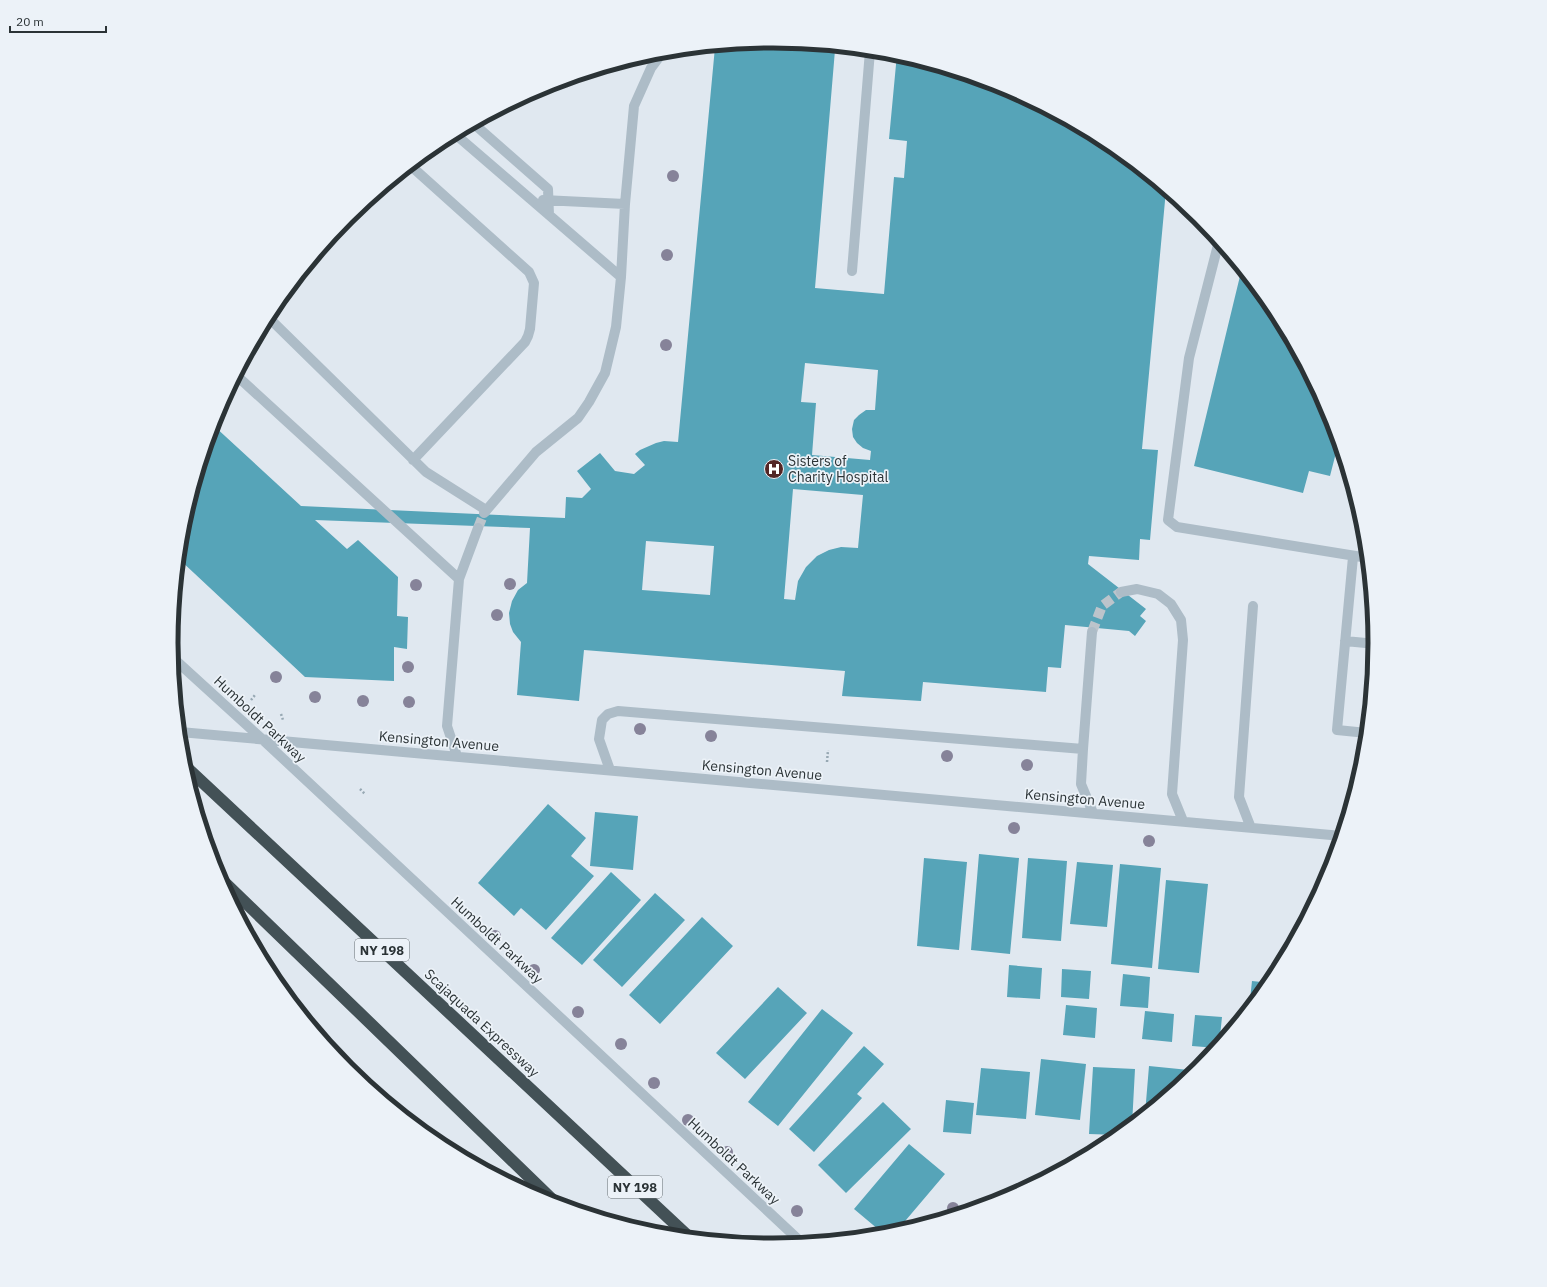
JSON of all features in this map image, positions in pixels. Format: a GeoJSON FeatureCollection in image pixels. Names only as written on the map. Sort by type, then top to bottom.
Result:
{"type":"FeatureCollection","features":[{"type":"Feature","properties":{"kind":"highway","name":"Scajaquada Expressway"},"geometry":{"type":"LineString","coordinates":[[192,772],[684,1232]]}},
{"type":"Feature","properties":{"kind":"highway"},"geometry":{"type":"LineString","coordinates":[[231,888],[547,1194]]}},
{"type":"Feature","properties":{"kind":"street"},"geometry":{"type":"LineString","coordinates":[[852,271],[870,56]]}},
{"type":"Feature","properties":{"kind":"street"},"geometry":{"type":"LineString","coordinates":[[273,322],[426,472],[485,511],[536,452],[578,418],[597,389],[605,373],[616,327],[634,106],[651,68],[658,59]]}},
{"type":"Feature","properties":{"kind":"street"},"geometry":{"type":"LineString","coordinates":[[478,127],[548,189],[548,215]]}},
{"type":"Feature","properties":{"kind":"street"},"geometry":{"type":"LineString","coordinates":[[460,138],[621,277]]}},
{"type":"Feature","properties":{"kind":"street"},"geometry":{"type":"LineString","coordinates":[[413,460],[525,342],[530,329],[534,282],[529,272],[414,169]]}},
{"type":"Feature","properties":{"kind":"street"},"geometry":{"type":"LineString","coordinates":[[531,199],[625,204]]}},
{"type":"Feature","properties":{"kind":"street"},"geometry":{"type":"LineString","coordinates":[[1217,247],[1190,358],[1168,520],[1177,528],[1363,558]]}},
{"type":"Feature","properties":{"kind":"street"},"geometry":{"type":"LineString","coordinates":[[240,379],[459,579]]}},
{"type":"Feature","properties":{"kind":"street"},"geometry":{"type":"LineString","coordinates":[[457,756],[447,726],[459,579],[478,528]]}},
{"type":"Feature","properties":{"kind":"street"},"geometry":{"type":"LineString","coordinates":[[1353,557],[1337,730],[1362,733]]}},
{"type":"Feature","properties":{"kind":"street"},"geometry":{"type":"LineString","coordinates":[[1121,592],[1137,589],[1158,594],[1171,604],[1181,620],[1183,640],[1172,794],[1183,821]]}},
{"type":"Feature","properties":{"kind":"street"},"geometry":{"type":"LineString","coordinates":[[1251,828],[1239,797],[1252,606]]}},
{"type":"Feature","properties":{"kind":"street"},"geometry":{"type":"LineString","coordinates":[[1092,632],[1080,784],[1093,813]]}},
{"type":"Feature","properties":{"kind":"street"},"geometry":{"type":"LineString","coordinates":[[1345,641],[1369,643]]}},
{"type":"Feature","properties":{"kind":"street","name":"Humboldt Parkway"},"geometry":{"type":"LineString","coordinates":[[178,663],[797,1238]]}},
{"type":"Feature","properties":{"kind":"street"},"geometry":{"type":"LineString","coordinates":[[610,770],[599,739],[602,720],[608,714],[618,711],[1083,749]]}},
{"type":"Feature","properties":{"kind":"street","name":"Kensington Avenue"},"geometry":{"type":"LineString","coordinates":[[185,732],[1337,836]]}},
{"type":"Feature","properties":{"kind":"path"},"geometry":{"type":"LineString","coordinates":[[360,789],[365,794]]}},
{"type":"Feature","properties":{"kind":"building"},"geometry":{"type":"Polygon","coordinates":[[[774,48],[835,51],[815,288],[884,294],[894,177],[904,178],[907,141],[889,139],[896,61],[928,68],[965,80],[1001,93],[1037,109],[1104,148],[1136,171],[1165,196],[1142,449],[1158,450],[1150,540],[1140,539],[1139,560],[1089,556],[1088,564],[1146,609],[1140,616],[1146,621],[1135,636],[1129,631],[1065,625],[1061,668],[1048,667],[1046,692],[923,682],[921,701],[842,696],[845,671],[584,650],[579,701],[517,695],[521,642],[513,632],[510,624],[509,613],[512,601],[518,590],[527,583],[530,528],[315,520],[347,549],[358,540],[398,577],[397,616],[408,617],[407,649],[394,647],[394,681],[305,677],[183,563],[189,527],[198,489],[218,430],[301,506],[565,518],[566,497],[582,498],[591,489],[577,471],[600,453],[615,471],[634,474],[645,465],[635,454],[640,450],[664,441],[678,442],[715,51],[774,48]],[[805,363],[801,402],[816,403],[812,455],[870,460],[871,451],[863,448],[857,443],[853,437],[852,429],[854,420],[859,415],[866,410],[875,410],[878,370],[805,363]],[[793,489],[784,599],[795,600],[798,581],[806,567],[817,556],[829,550],[841,547],[858,548],[863,495],[793,489]],[[646,541],[642,590],[710,595],[714,546],[646,541]]]}},
{"type":"Feature","properties":{"kind":"building"},"geometry":{"type":"Polygon","coordinates":[[[1240,276],[1246,281],[1269,313],[1308,380],[1324,416],[1337,451],[1330,476],[1309,471],[1303,493],[1194,466],[1240,276]]]}},
{"type":"Feature","properties":{"kind":"building"},"geometry":{"type":"Polygon","coordinates":[[[548,804],[586,838],[571,856],[594,876],[546,930],[521,908],[514,916],[478,883],[548,804]]]}},
{"type":"Feature","properties":{"kind":"building"},"geometry":{"type":"Polygon","coordinates":[[[595,812],[638,816],[633,870],[590,866],[595,812]]]}},
{"type":"Feature","properties":{"kind":"building"},"geometry":{"type":"Polygon","coordinates":[[[979,854],[1019,858],[1010,954],[971,950],[979,854]]]}},
{"type":"Feature","properties":{"kind":"building"},"geometry":{"type":"Polygon","coordinates":[[[924,858],[967,862],[959,950],[917,946],[924,858]]]}},
{"type":"Feature","properties":{"kind":"building"},"geometry":{"type":"Polygon","coordinates":[[[1028,858],[1067,861],[1061,941],[1022,938],[1028,858]]]}},
{"type":"Feature","properties":{"kind":"building"},"geometry":{"type":"Polygon","coordinates":[[[1077,862],[1113,865],[1107,927],[1070,924],[1077,862]]]}},
{"type":"Feature","properties":{"kind":"building"},"geometry":{"type":"Polygon","coordinates":[[[1120,864],[1161,868],[1152,968],[1111,964],[1120,864]]]}},
{"type":"Feature","properties":{"kind":"building"},"geometry":{"type":"Polygon","coordinates":[[[611,872],[641,900],[582,965],[551,938],[611,872]]]}},
{"type":"Feature","properties":{"kind":"building"},"geometry":{"type":"Polygon","coordinates":[[[1166,880],[1208,884],[1199,973],[1158,969],[1166,880]]]}},
{"type":"Feature","properties":{"kind":"building"},"geometry":{"type":"Polygon","coordinates":[[[655,893],[685,920],[622,987],[593,960],[655,893]]]}},
{"type":"Feature","properties":{"kind":"building"},"geometry":{"type":"Polygon","coordinates":[[[702,917],[733,946],[660,1024],[629,995],[702,917]]]}},
{"type":"Feature","properties":{"kind":"building"},"geometry":{"type":"Polygon","coordinates":[[[1009,965],[1042,968],[1040,999],[1007,997],[1009,965]]]}},
{"type":"Feature","properties":{"kind":"building"},"geometry":{"type":"Polygon","coordinates":[[[1062,969],[1091,971],[1089,999],[1061,997],[1062,969]]]}},
{"type":"Feature","properties":{"kind":"building"},"geometry":{"type":"Polygon","coordinates":[[[1123,974],[1150,977],[1148,1008],[1120,1006],[1123,974]]]}},
{"type":"Feature","properties":{"kind":"building"},"geometry":{"type":"Polygon","coordinates":[[[1252,981],[1263,982],[1250,1001],[1252,981]]]}},
{"type":"Feature","properties":{"kind":"building"},"geometry":{"type":"Polygon","coordinates":[[[778,987],[807,1013],[745,1079],[716,1053],[778,987]]]}},
{"type":"Feature","properties":{"kind":"building"},"geometry":{"type":"Polygon","coordinates":[[[1066,1005],[1097,1008],[1095,1038],[1063,1035],[1066,1005]]]}},
{"type":"Feature","properties":{"kind":"building"},"geometry":{"type":"Polygon","coordinates":[[[822,1009],[853,1033],[778,1126],[748,1102],[822,1009]]]}},
{"type":"Feature","properties":{"kind":"building"},"geometry":{"type":"Polygon","coordinates":[[[1145,1011],[1174,1014],[1172,1042],[1142,1039],[1145,1011]]]}},
{"type":"Feature","properties":{"kind":"building"},"geometry":{"type":"Polygon","coordinates":[[[1195,1015],[1222,1017],[1220,1037],[1211,1047],[1192,1046],[1195,1015]]]}},
{"type":"Feature","properties":{"kind":"building"},"geometry":{"type":"Polygon","coordinates":[[[864,1046],[884,1064],[857,1094],[862,1098],[814,1152],[789,1129],[864,1046]]]}},
{"type":"Feature","properties":{"kind":"building"},"geometry":{"type":"Polygon","coordinates":[[[1041,1059],[1086,1064],[1080,1120],[1035,1115],[1041,1059]]]}},
{"type":"Feature","properties":{"kind":"building"},"geometry":{"type":"Polygon","coordinates":[[[1149,1066],[1189,1070],[1166,1091],[1145,1108],[1149,1066]]]}},
{"type":"Feature","properties":{"kind":"building"},"geometry":{"type":"Polygon","coordinates":[[[1093,1067],[1135,1069],[1132,1119],[1110,1135],[1089,1134],[1093,1067]]]}},
{"type":"Feature","properties":{"kind":"building"},"geometry":{"type":"Polygon","coordinates":[[[981,1068],[1030,1072],[1026,1119],[976,1115],[981,1068]]]}},
{"type":"Feature","properties":{"kind":"building"},"geometry":{"type":"Polygon","coordinates":[[[946,1100],[974,1103],[971,1134],[943,1132],[946,1100]]]}},
{"type":"Feature","properties":{"kind":"building"},"geometry":{"type":"Polygon","coordinates":[[[883,1102],[911,1129],[846,1193],[818,1165],[883,1102]]]}},
{"type":"Feature","properties":{"kind":"building"},"geometry":{"type":"Polygon","coordinates":[[[909,1144],[945,1174],[902,1225],[879,1230],[854,1209],[909,1144]]]}},
{"type":"Feature","properties":{"kind":"tunnel"},"geometry":{"type":"LineString","coordinates":[[478,528],[484,513]]}},
{"type":"Feature","properties":{"kind":"tunnel"},"geometry":{"type":"LineString","coordinates":[[1092,632],[1102,606],[1121,592]]}},
{"type":"Feature","properties":{"kind":"place","name":"Sisters of Charity Hospital"},"geometry":{"type":"Point","coordinates":[774,469]}}]}
